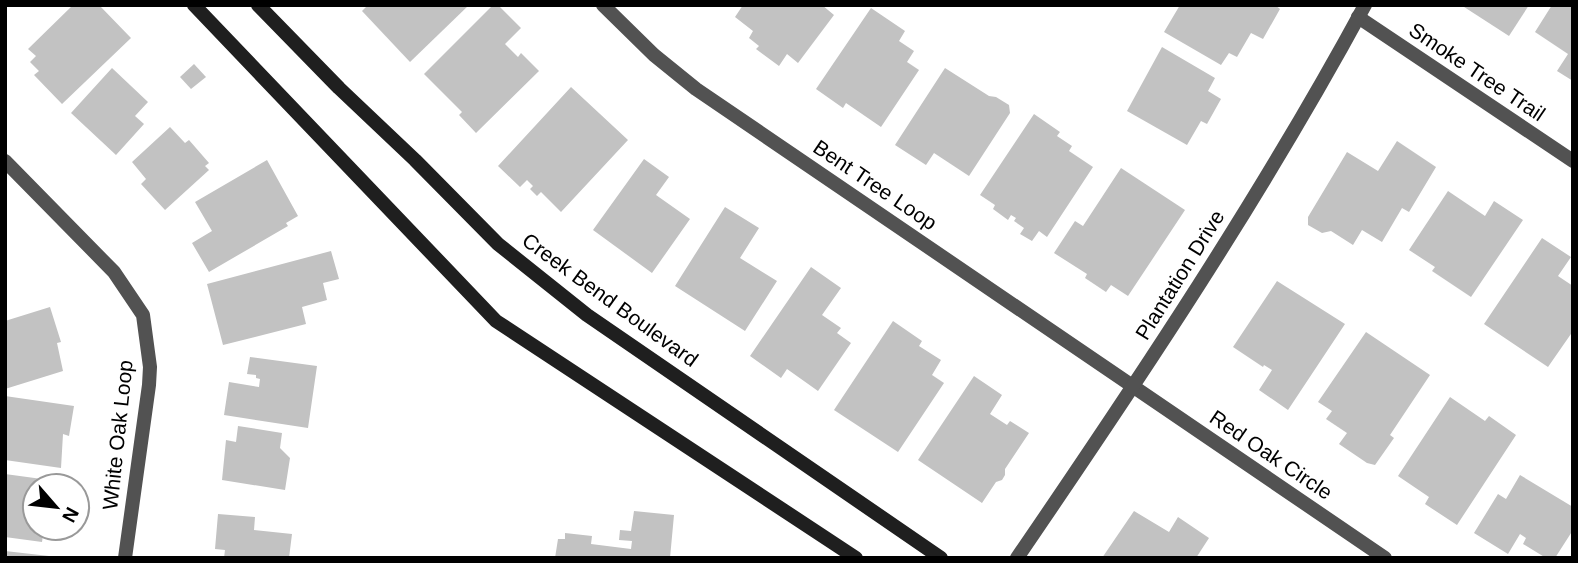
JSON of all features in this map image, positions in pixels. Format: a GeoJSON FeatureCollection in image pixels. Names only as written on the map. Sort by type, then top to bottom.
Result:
{"type":"FeatureCollection","features":[{"type":"Feature","properties":{"kind":"street"},"geometry":{"type":"LineString","coordinates":[[194,5],[496,321],[856,558]]}},
{"type":"Feature","properties":{"kind":"street","name":"Creek Bend Boulevard"},"geometry":{"type":"LineString","coordinates":[[258,5],[498,244],[587,315],[942,558]]}},
{"type":"Feature","properties":{"kind":"street","name":"Bent Tree Loop"},"geometry":{"type":"LineString","coordinates":[[603,5],[654,55],[696,89],[1133,387]]}},
{"type":"Feature","properties":{"kind":"street","name":"Plantation Drive"},"geometry":{"type":"LineString","coordinates":[[1017,558],[1133,387],[1237,226],[1362,11]]}},
{"type":"Feature","properties":{"kind":"street","name":"Smoke Tree Trail"},"geometry":{"type":"LineString","coordinates":[[1362,11],[1573,161]]}},
{"type":"Feature","properties":{"kind":"street","name":"White Oak Loop"},"geometry":{"type":"LineString","coordinates":[[5,161],[114,272],[143,315],[150,367],[149,385],[125,558]]}},
{"type":"Feature","properties":{"kind":"street","name":"Red Oak Circle"},"geometry":{"type":"LineString","coordinates":[[1133,387],[1385,558]]}},
{"type":"Feature","properties":{"kind":"building"},"geometry":{"type":"Polygon","coordinates":[[[73,5],[99,5],[131,38],[62,104],[34,75],[39,71],[30,62],[36,56],[28,49],[73,5]]]}},
{"type":"Feature","properties":{"kind":"building"},"geometry":{"type":"Polygon","coordinates":[[[368,5],[469,5],[410,62],[362,11],[368,5]]]}},
{"type":"Feature","properties":{"kind":"building"},"geometry":{"type":"Polygon","coordinates":[[[493,5],[498,5],[521,28],[505,44],[518,57],[521,53],[539,71],[476,133],[459,115],[462,112],[424,74],[493,5]]]}},
{"type":"Feature","properties":{"kind":"building"},"geometry":{"type":"Polygon","coordinates":[[[743,5],[822,5],[834,15],[798,63],[787,54],[779,66],[756,49],[759,46],[749,38],[753,31],[735,17],[743,5]]]}},
{"type":"Feature","properties":{"kind":"building"},"geometry":{"type":"Polygon","coordinates":[[[1180,5],[1275,5],[1280,9],[1263,39],[1251,33],[1237,57],[1229,53],[1221,65],[1164,32],[1180,5]]]}},
{"type":"Feature","properties":{"kind":"building"},"geometry":{"type":"Polygon","coordinates":[[[1461,5],[1529,5],[1509,36],[1461,5]]]}},
{"type":"Feature","properties":{"kind":"building"},"geometry":{"type":"Polygon","coordinates":[[[1552,5],[1573,5],[1573,81],[1557,71],[1568,54],[1535,32],[1552,5]]]}},
{"type":"Feature","properties":{"kind":"building"},"geometry":{"type":"Polygon","coordinates":[[[871,8],[905,31],[899,41],[914,51],[907,62],[919,70],[881,127],[846,103],[843,108],[816,89],[871,8]]]}},
{"type":"Feature","properties":{"kind":"building"},"geometry":{"type":"Polygon","coordinates":[[[1162,47],[1215,78],[1208,91],[1221,99],[1207,124],[1201,121],[1187,145],[1127,111],[1162,47]]]}},
{"type":"Feature","properties":{"kind":"building"},"geometry":{"type":"Polygon","coordinates":[[[194,64],[206,77],[191,89],[180,77],[194,64]]]}},
{"type":"Feature","properties":{"kind":"building"},"geometry":{"type":"Polygon","coordinates":[[[112,68],[148,102],[135,116],[144,124],[116,155],[71,113],[112,68]]]}},
{"type":"Feature","properties":{"kind":"building"},"geometry":{"type":"Polygon","coordinates":[[[945,68],[989,96],[1009,105],[1010,113],[969,176],[934,153],[926,165],[895,145],[945,68]]]}},
{"type":"Feature","properties":{"kind":"building"},"geometry":{"type":"Polygon","coordinates":[[[571,87],[628,140],[561,212],[541,192],[537,196],[530,189],[533,186],[527,180],[520,187],[498,166],[571,87]]]}},
{"type":"Feature","properties":{"kind":"building"},"geometry":{"type":"Polygon","coordinates":[[[1034,114],[1060,132],[1057,136],[1072,146],[1069,151],[1093,167],[1047,237],[1039,231],[1032,241],[1020,234],[1024,228],[1014,221],[1016,218],[1011,215],[1008,220],[993,209],[995,205],[980,195],[1034,114]]]}},
{"type":"Feature","properties":{"kind":"building"},"geometry":{"type":"Polygon","coordinates":[[[170,127],[185,143],[189,140],[209,163],[205,166],[209,170],[165,210],[141,184],[146,179],[132,162],[170,127]]]}},
{"type":"Feature","properties":{"kind":"building"},"geometry":{"type":"Polygon","coordinates":[[[1397,141],[1436,167],[1409,212],[1402,208],[1382,242],[1362,230],[1353,245],[1331,231],[1322,233],[1308,225],[1308,217],[1347,152],[1378,171],[1397,141]]]}},
{"type":"Feature","properties":{"kind":"building"},"geometry":{"type":"Polygon","coordinates":[[[644,159],[669,177],[656,195],[690,219],[652,273],[593,230],[644,159]]]}},
{"type":"Feature","properties":{"kind":"building"},"geometry":{"type":"Polygon","coordinates":[[[267,160],[298,216],[286,223],[288,226],[209,272],[192,243],[212,231],[195,202],[267,160]]]}},
{"type":"Feature","properties":{"kind":"building"},"geometry":{"type":"Polygon","coordinates":[[[1121,168],[1185,210],[1128,296],[1111,285],[1106,292],[1085,278],[1087,274],[1054,253],[1075,221],[1083,226],[1121,168]]]}},
{"type":"Feature","properties":{"kind":"building"},"geometry":{"type":"Polygon","coordinates":[[[1448,191],[1485,216],[1494,201],[1523,220],[1471,297],[1432,271],[1435,267],[1409,250],[1448,191]]]}},
{"type":"Feature","properties":{"kind":"building"},"geometry":{"type":"Polygon","coordinates":[[[725,207],[759,228],[740,258],[777,281],[745,331],[675,286],[725,207]]]}},
{"type":"Feature","properties":{"kind":"building"},"geometry":{"type":"Polygon","coordinates":[[[1542,238],[1571,257],[1558,276],[1573,286],[1573,331],[1548,367],[1484,324],[1542,238]]]}},
{"type":"Feature","properties":{"kind":"building"},"geometry":{"type":"Polygon","coordinates":[[[331,251],[339,279],[323,283],[327,300],[302,307],[306,324],[223,345],[207,284],[331,251]]]}},
{"type":"Feature","properties":{"kind":"building"},"geometry":{"type":"Polygon","coordinates":[[[811,267],[841,288],[822,315],[841,328],[837,333],[851,343],[818,391],[787,369],[781,378],[750,356],[811,267]]]}},
{"type":"Feature","properties":{"kind":"building"},"geometry":{"type":"Polygon","coordinates":[[[1277,281],[1345,324],[1288,410],[1259,390],[1272,370],[1233,347],[1277,281]]]}},
{"type":"Feature","properties":{"kind":"building"},"geometry":{"type":"Polygon","coordinates":[[[50,307],[61,342],[57,343],[63,371],[5,389],[5,321],[50,307]]]}},
{"type":"Feature","properties":{"kind":"building"},"geometry":{"type":"Polygon","coordinates":[[[893,321],[922,341],[919,346],[941,360],[932,375],[944,383],[898,452],[834,410],[893,321]]]}},
{"type":"Feature","properties":{"kind":"building"},"geometry":{"type":"Polygon","coordinates":[[[1366,332],[1430,375],[1390,435],[1394,438],[1375,465],[1367,463],[1339,444],[1347,433],[1326,419],[1332,411],[1318,402],[1366,332]]]}},
{"type":"Feature","properties":{"kind":"building"},"geometry":{"type":"Polygon","coordinates":[[[250,357],[317,366],[308,428],[224,415],[229,382],[259,387],[260,379],[256,378],[256,375],[247,374],[250,357]]]}},
{"type":"Feature","properties":{"kind":"building"},"geometry":{"type":"Polygon","coordinates":[[[974,376],[1002,395],[990,414],[1007,425],[1010,421],[1029,433],[1005,469],[1002,480],[996,482],[982,503],[918,460],[974,376]]]}},
{"type":"Feature","properties":{"kind":"building"},"geometry":{"type":"Polygon","coordinates":[[[5,396],[74,406],[69,436],[63,434],[61,468],[5,460],[5,396]]]}},
{"type":"Feature","properties":{"kind":"building"},"geometry":{"type":"Polygon","coordinates":[[[1450,397],[1485,421],[1489,416],[1516,435],[1457,525],[1425,504],[1429,497],[1398,476],[1450,397]]]}},
{"type":"Feature","properties":{"kind":"building"},"geometry":{"type":"Polygon","coordinates":[[[238,426],[282,433],[280,448],[290,458],[285,490],[222,480],[226,440],[236,442],[238,426]]]}},
{"type":"Feature","properties":{"kind":"building"},"geometry":{"type":"Polygon","coordinates":[[[5,474],[21,476],[21,539],[5,537],[5,474]]]}},
{"type":"Feature","properties":{"kind":"building"},"geometry":{"type":"Polygon","coordinates":[[[1520,475],[1573,507],[1573,530],[1555,558],[1546,558],[1523,544],[1526,538],[1520,534],[1508,554],[1474,533],[1498,494],[1506,499],[1520,475]]]}},
{"type":"Feature","properties":{"kind":"building"},"geometry":{"type":"Polygon","coordinates":[[[634,511],[674,515],[670,558],[555,558],[558,539],[565,539],[565,533],[592,536],[591,544],[631,549],[632,541],[619,540],[620,530],[631,531],[634,511]]]}},
{"type":"Feature","properties":{"kind":"building"},"geometry":{"type":"Polygon","coordinates":[[[1134,511],[1169,532],[1178,517],[1209,538],[1196,558],[1102,558],[1134,511]]]}},
{"type":"Feature","properties":{"kind":"building"},"geometry":{"type":"Polygon","coordinates":[[[218,514],[255,517],[254,530],[292,534],[289,558],[224,558],[225,550],[215,549],[218,514]]]}},
{"type":"Feature","properties":{"kind":"building"},"geometry":{"type":"Polygon","coordinates":[[[5,551],[49,556],[49,558],[5,558],[5,551]]]}}]}
